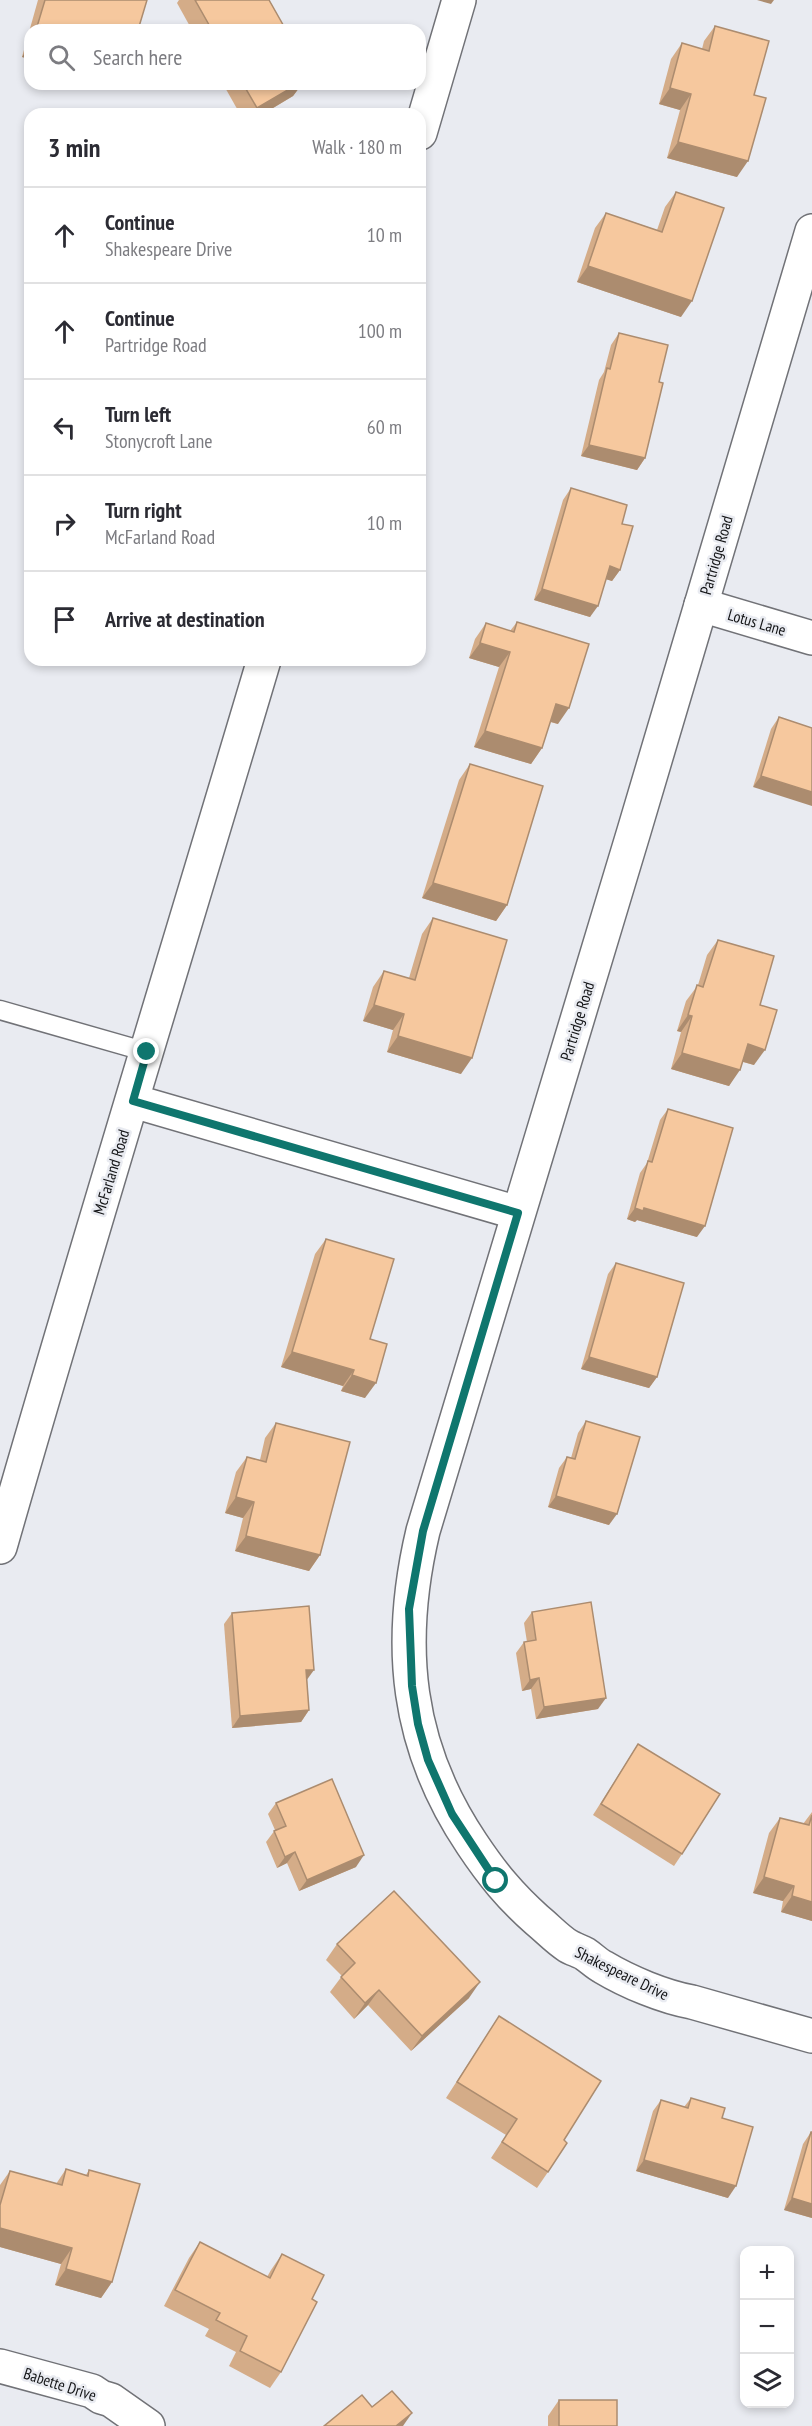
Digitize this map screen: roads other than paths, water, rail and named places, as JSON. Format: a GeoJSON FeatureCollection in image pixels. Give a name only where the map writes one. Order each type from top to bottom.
{"type":"FeatureCollection","features":[{"type":"Feature","properties":{"kind":"street"},"geometry":{"type":"LineString","coordinates":[[426,113],[459,0]]}},
{"type":"Feature","properties":{"kind":"street","name":"Partridge Road"},"geometry":{"type":"LineString","coordinates":[[452,1814],[435,1779],[418,1724],[409,1665],[410,1599],[423,1531],[812,231]]}},
{"type":"Feature","properties":{"kind":"street","name":"Lotus Lane"},"geometry":{"type":"LineString","coordinates":[[701,605],[812,638]]}},
{"type":"Feature","properties":{"kind":"street","name":"McFarland Road"},"geometry":{"type":"LineString","coordinates":[[0,1547],[74,1290],[133,1101],[262,666]]}},
{"type":"Feature","properties":{"kind":"street"},"geometry":{"type":"LineString","coordinates":[[133,1101],[518,1213]]}},
{"type":"Feature","properties":{"kind":"street","name":"Shakespeare Drive"},"geometry":{"type":"LineString","coordinates":[[452,1814],[496,1881],[523,1908],[568,1946],[585,1954],[602,1967],[672,1999],[692,2002],[812,2036]]}},
{"type":"Feature","properties":{"kind":"street","name":"Babette Drive"},"geometry":{"type":"LineString","coordinates":[[0,2366],[92,2391],[111,2400],[148,2426]]}},
{"type":"Feature","properties":{"kind":"lane"},"geometry":{"type":"LineString","coordinates":[[0,1010],[147,1052]]}}]}
